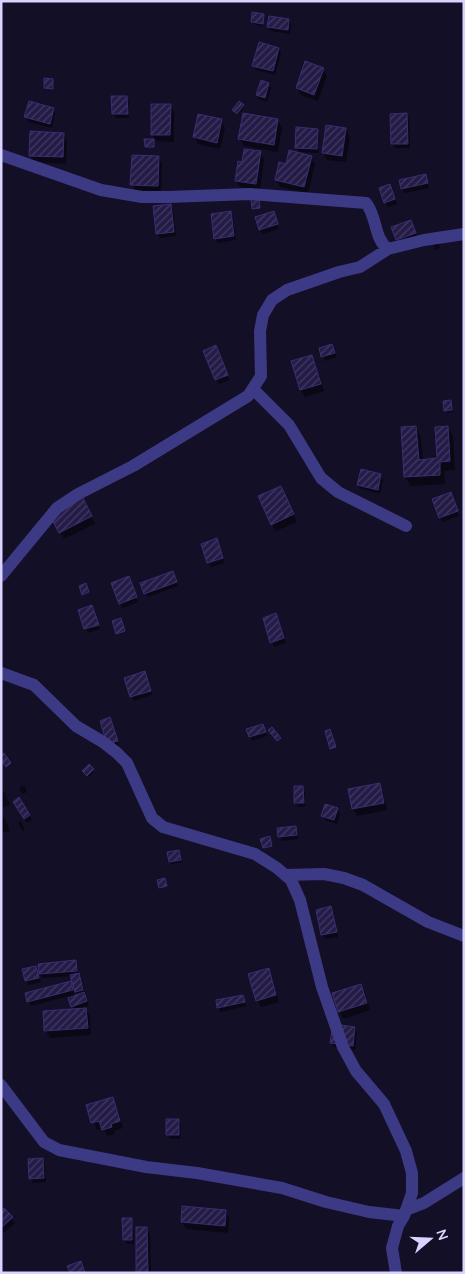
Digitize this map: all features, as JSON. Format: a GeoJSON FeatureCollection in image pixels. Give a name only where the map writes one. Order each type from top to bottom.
{"type":"FeatureCollection","features":[{"type":"Feature","properties":{"kind":"street"},"geometry":{"type":"LineString","coordinates":[[1,154],[101,190],[142,197],[250,194],[366,203],[371,209],[380,239],[388,249]]}},
{"type":"Feature","properties":{"kind":"street"},"geometry":{"type":"LineString","coordinates":[[1,576],[57,508],[78,494],[133,466],[248,396],[261,376],[260,331],[263,315],[272,300],[287,290],[339,272],[360,267],[388,249],[424,240],[464,234]]}},
{"type":"Feature","properties":{"kind":"street"},"geometry":{"type":"LineString","coordinates":[[253,389],[289,425],[321,478],[338,492],[406,526]]}},
{"type":"Feature","properties":{"kind":"street"},"geometry":{"type":"LineString","coordinates":[[1,673],[34,685],[76,726],[117,753],[127,764],[152,818],[163,827],[223,843],[255,854],[278,868],[291,880],[300,900],[322,987],[344,1047],[356,1071],[384,1104],[406,1152],[412,1173],[412,1193],[398,1226],[392,1248],[396,1273]]}},
{"type":"Feature","properties":{"kind":"street"},"geometry":{"type":"LineString","coordinates":[[285,875],[324,874],[344,878],[363,885],[428,922],[464,936]]}},
{"type":"Feature","properties":{"kind":"street"},"geometry":{"type":"LineString","coordinates":[[1,1085],[44,1142],[59,1150],[146,1167],[197,1173],[282,1188],[326,1202],[369,1212],[405,1213],[464,1178]]}},
{"type":"Feature","properties":{"kind":"building"},"geometry":{"type":"Polygon","coordinates":[[[252,12],[264,14],[263,24],[251,22],[252,12]]]}},
{"type":"Feature","properties":{"kind":"building"},"geometry":{"type":"Polygon","coordinates":[[[269,16],[289,19],[288,30],[267,27],[269,16]]]}},
{"type":"Feature","properties":{"kind":"building"},"geometry":{"type":"Polygon","coordinates":[[[259,42],[279,48],[273,71],[252,66],[259,42]]]}},
{"type":"Feature","properties":{"kind":"building"},"geometry":{"type":"Polygon","coordinates":[[[305,61],[324,68],[314,95],[296,88],[305,61]]]}},
{"type":"Feature","properties":{"kind":"building"},"geometry":{"type":"Polygon","coordinates":[[[44,78],[53,79],[53,89],[44,88],[44,78]]]}},
{"type":"Feature","properties":{"kind":"building"},"geometry":{"type":"Polygon","coordinates":[[[261,80],[269,83],[265,98],[256,95],[261,80]]]}},
{"type":"Feature","properties":{"kind":"building"},"geometry":{"type":"Polygon","coordinates":[[[111,96],[127,96],[128,114],[112,114],[111,96]]]}},
{"type":"Feature","properties":{"kind":"building"},"geometry":{"type":"Polygon","coordinates":[[[29,101],[54,108],[50,124],[24,117],[29,101]]]}},
{"type":"Feature","properties":{"kind":"building"},"geometry":{"type":"Polygon","coordinates":[[[239,101],[244,105],[237,114],[232,110],[239,101]]]}},
{"type":"Feature","properties":{"kind":"building"},"geometry":{"type":"Polygon","coordinates":[[[151,104],[171,104],[170,135],[151,135],[151,104]]]}},
{"type":"Feature","properties":{"kind":"building"},"geometry":{"type":"Polygon","coordinates":[[[243,113],[278,119],[274,145],[238,139],[243,113]]]}},
{"type":"Feature","properties":{"kind":"building"},"geometry":{"type":"Polygon","coordinates":[[[407,113],[408,144],[391,144],[390,114],[407,113]]]}},
{"type":"Feature","properties":{"kind":"building"},"geometry":{"type":"Polygon","coordinates":[[[198,114],[222,119],[217,143],[193,137],[198,114]]]}},
{"type":"Feature","properties":{"kind":"building"},"geometry":{"type":"Polygon","coordinates":[[[326,125],[346,128],[342,156],[322,153],[326,125]]]}},
{"type":"Feature","properties":{"kind":"building"},"geometry":{"type":"Polygon","coordinates":[[[296,127],[318,129],[317,149],[295,148],[296,127]]]}},
{"type":"Feature","properties":{"kind":"building"},"geometry":{"type":"Polygon","coordinates":[[[30,131],[64,133],[63,157],[29,156],[30,131]]]}},
{"type":"Feature","properties":{"kind":"building"},"geometry":{"type":"Polygon","coordinates":[[[144,139],[154,139],[154,147],[145,147],[144,139]]]}},
{"type":"Feature","properties":{"kind":"building"},"geometry":{"type":"Polygon","coordinates":[[[244,149],[261,151],[256,184],[235,181],[238,161],[242,162],[244,149]]]}},
{"type":"Feature","properties":{"kind":"building"},"geometry":{"type":"Polygon","coordinates":[[[289,150],[312,156],[304,187],[275,180],[279,162],[286,164],[289,150]]]}},
{"type":"Feature","properties":{"kind":"building"},"geometry":{"type":"Polygon","coordinates":[[[132,155],[159,156],[158,186],[130,185],[132,155]]]}},
{"type":"Feature","properties":{"kind":"building"},"geometry":{"type":"Polygon","coordinates":[[[426,174],[428,183],[401,189],[399,180],[426,174]]]}},
{"type":"Feature","properties":{"kind":"building"},"geometry":{"type":"Polygon","coordinates":[[[390,184],[395,199],[384,203],[379,188],[390,184]]]}},
{"type":"Feature","properties":{"kind":"building"},"geometry":{"type":"Polygon","coordinates":[[[259,198],[260,208],[252,209],[251,199],[259,198]]]}},
{"type":"Feature","properties":{"kind":"building"},"geometry":{"type":"Polygon","coordinates":[[[171,204],[174,232],[156,234],[153,206],[171,204]]]}},
{"type":"Feature","properties":{"kind":"building"},"geometry":{"type":"Polygon","coordinates":[[[231,211],[234,236],[214,239],[211,214],[231,211]]]}},
{"type":"Feature","properties":{"kind":"building"},"geometry":{"type":"Polygon","coordinates":[[[274,211],[278,224],[259,230],[255,217],[274,211]]]}},
{"type":"Feature","properties":{"kind":"building"},"geometry":{"type":"Polygon","coordinates":[[[411,220],[416,233],[396,240],[391,227],[411,220]]]}},
{"type":"Feature","properties":{"kind":"building"},"geometry":{"type":"Polygon","coordinates":[[[332,344],[335,353],[321,357],[319,348],[332,344]]]}},
{"type":"Feature","properties":{"kind":"building"},"geometry":{"type":"Polygon","coordinates":[[[216,345],[228,375],[215,380],[203,351],[216,345]]]}},
{"type":"Feature","properties":{"kind":"building"},"geometry":{"type":"Polygon","coordinates":[[[312,355],[321,384],[300,390],[291,361],[312,355]]]}},
{"type":"Feature","properties":{"kind":"building"},"geometry":{"type":"Polygon","coordinates":[[[451,400],[452,410],[444,411],[443,401],[451,400]]]}},
{"type":"Feature","properties":{"kind":"building"},"geometry":{"type":"Polygon","coordinates":[[[416,426],[419,460],[437,458],[435,427],[448,426],[450,461],[440,462],[440,475],[404,477],[401,427],[416,426]]]}},
{"type":"Feature","properties":{"kind":"building"},"geometry":{"type":"Polygon","coordinates":[[[361,469],[381,474],[378,490],[357,485],[361,469]]]}},
{"type":"Feature","properties":{"kind":"building"},"geometry":{"type":"Polygon","coordinates":[[[281,486],[294,514],[271,525],[258,496],[281,486]]]}},
{"type":"Feature","properties":{"kind":"building"},"geometry":{"type":"Polygon","coordinates":[[[451,492],[458,511],[439,518],[432,499],[451,492]]]}},
{"type":"Feature","properties":{"kind":"building"},"geometry":{"type":"Polygon","coordinates":[[[81,494],[92,516],[59,533],[50,516],[81,494]]]}},
{"type":"Feature","properties":{"kind":"building"},"geometry":{"type":"Polygon","coordinates":[[[217,538],[223,558],[207,563],[201,544],[217,538]]]}},
{"type":"Feature","properties":{"kind":"building"},"geometry":{"type":"Polygon","coordinates":[[[173,571],[177,582],[144,594],[140,583],[173,571]]]}},
{"type":"Feature","properties":{"kind":"building"},"geometry":{"type":"Polygon","coordinates":[[[129,576],[137,597],[119,604],[111,583],[129,576]]]}},
{"type":"Feature","properties":{"kind":"building"},"geometry":{"type":"Polygon","coordinates":[[[86,583],[89,592],[82,595],[79,586],[86,583]]]}},
{"type":"Feature","properties":{"kind":"building"},"geometry":{"type":"Polygon","coordinates":[[[92,605],[99,625],[84,629],[78,610],[92,605]]]}},
{"type":"Feature","properties":{"kind":"building"},"geometry":{"type":"Polygon","coordinates":[[[276,613],[284,638],[270,643],[263,618],[276,613]]]}},
{"type":"Feature","properties":{"kind":"building"},"geometry":{"type":"Polygon","coordinates":[[[121,618],[125,631],[116,634],[112,621],[121,618]]]}},
{"type":"Feature","properties":{"kind":"building"},"geometry":{"type":"Polygon","coordinates":[[[145,671],[151,691],[130,697],[124,678],[145,671]]]}},
{"type":"Feature","properties":{"kind":"building"},"geometry":{"type":"Polygon","coordinates":[[[110,717],[118,741],[107,744],[100,721],[110,717]]]}},
{"type":"Feature","properties":{"kind":"building"},"geometry":{"type":"Polygon","coordinates":[[[263,724],[266,732],[249,737],[246,729],[263,724]]]}},
{"type":"Feature","properties":{"kind":"building"},"geometry":{"type":"Polygon","coordinates":[[[272,727],[281,738],[277,741],[268,730],[272,727]]]}},
{"type":"Feature","properties":{"kind":"building"},"geometry":{"type":"Polygon","coordinates":[[[330,729],[336,747],[330,749],[325,731],[330,729]]]}},
{"type":"Feature","properties":{"kind":"building"},"geometry":{"type":"Polygon","coordinates":[[[4,753],[11,763],[6,767],[1,760],[1,755],[4,753]]]}},
{"type":"Feature","properties":{"kind":"building"},"geometry":{"type":"Polygon","coordinates":[[[89,764],[94,769],[87,776],[82,771],[89,764]]]}},
{"type":"Feature","properties":{"kind":"building"},"geometry":{"type":"Polygon","coordinates":[[[380,783],[384,803],[352,809],[348,789],[380,783]]]}},
{"type":"Feature","properties":{"kind":"building"},"geometry":{"type":"Polygon","coordinates":[[[294,786],[303,786],[304,803],[294,803],[294,786]]]}},
{"type":"Feature","properties":{"kind":"building"},"geometry":{"type":"Polygon","coordinates":[[[19,797],[30,815],[24,819],[13,802],[19,797]]]}},
{"type":"Feature","properties":{"kind":"building"},"geometry":{"type":"Polygon","coordinates":[[[325,804],[338,808],[334,820],[321,816],[325,804]]]}},
{"type":"Feature","properties":{"kind":"building"},"geometry":{"type":"Polygon","coordinates":[[[296,826],[297,835],[278,837],[277,828],[296,826]]]}},
{"type":"Feature","properties":{"kind":"building"},"geometry":{"type":"Polygon","coordinates":[[[270,836],[272,846],[263,848],[260,839],[270,836]]]}},
{"type":"Feature","properties":{"kind":"building"},"geometry":{"type":"Polygon","coordinates":[[[179,850],[181,860],[169,862],[167,852],[179,850]]]}},
{"type":"Feature","properties":{"kind":"building"},"geometry":{"type":"Polygon","coordinates":[[[165,878],[167,886],[159,888],[157,880],[165,878]]]}},
{"type":"Feature","properties":{"kind":"building"},"geometry":{"type":"Polygon","coordinates":[[[331,906],[337,932],[321,935],[316,910],[331,906]]]}},
{"type":"Feature","properties":{"kind":"building"},"geometry":{"type":"Polygon","coordinates":[[[76,960],[77,971],[39,974],[38,964],[76,960]]]}},
{"type":"Feature","properties":{"kind":"building"},"geometry":{"type":"Polygon","coordinates":[[[36,966],[39,978],[25,981],[22,969],[36,966]]]}},
{"type":"Feature","properties":{"kind":"building"},"geometry":{"type":"Polygon","coordinates":[[[269,968],[276,995],[256,1001],[248,974],[269,968]]]}},
{"type":"Feature","properties":{"kind":"building"},"geometry":{"type":"Polygon","coordinates":[[[79,973],[83,990],[75,992],[70,975],[79,973]]]}},
{"type":"Feature","properties":{"kind":"building"},"geometry":{"type":"Polygon","coordinates":[[[71,981],[73,990],[27,1002],[25,993],[71,981]]]}},
{"type":"Feature","properties":{"kind":"building"},"geometry":{"type":"Polygon","coordinates":[[[361,984],[367,1003],[338,1012],[332,993],[361,984]]]}},
{"type":"Feature","properties":{"kind":"building"},"geometry":{"type":"Polygon","coordinates":[[[84,992],[87,1001],[71,1007],[68,998],[84,992]]]}},
{"type":"Feature","properties":{"kind":"building"},"geometry":{"type":"Polygon","coordinates":[[[243,995],[245,1002],[217,1008],[216,1000],[243,995]]]}},
{"type":"Feature","properties":{"kind":"building"},"geometry":{"type":"Polygon","coordinates":[[[86,1008],[88,1028],[44,1031],[43,1011],[86,1008]]]}},
{"type":"Feature","properties":{"kind":"building"},"geometry":{"type":"Polygon","coordinates":[[[333,1024],[355,1027],[353,1046],[330,1043],[333,1024]]]}},
{"type":"Feature","properties":{"kind":"building"},"geometry":{"type":"Polygon","coordinates":[[[113,1097],[120,1121],[111,1124],[112,1127],[102,1130],[99,1121],[91,1123],[86,1105],[113,1097]]]}},
{"type":"Feature","properties":{"kind":"building"},"geometry":{"type":"Polygon","coordinates":[[[166,1119],[179,1119],[179,1135],[166,1135],[166,1119]]]}},
{"type":"Feature","properties":{"kind":"building"},"geometry":{"type":"Polygon","coordinates":[[[43,1158],[44,1178],[29,1179],[28,1159],[43,1158]]]}},
{"type":"Feature","properties":{"kind":"building"},"geometry":{"type":"Polygon","coordinates":[[[182,1206],[226,1210],[225,1226],[181,1222],[182,1206]]]}},
{"type":"Feature","properties":{"kind":"building"},"geometry":{"type":"Polygon","coordinates":[[[4,1208],[13,1217],[1,1228],[1,1211],[4,1208]]]}},
{"type":"Feature","properties":{"kind":"building"},"geometry":{"type":"Polygon","coordinates":[[[122,1218],[132,1218],[132,1240],[123,1240],[122,1218]]]}},
{"type":"Feature","properties":{"kind":"building"},"geometry":{"type":"Polygon","coordinates":[[[136,1227],[147,1227],[148,1273],[136,1273],[136,1227]]]}},
{"type":"Feature","properties":{"kind":"building"},"geometry":{"type":"Polygon","coordinates":[[[81,1261],[85,1273],[70,1273],[67,1266],[81,1261]]]}}]}
